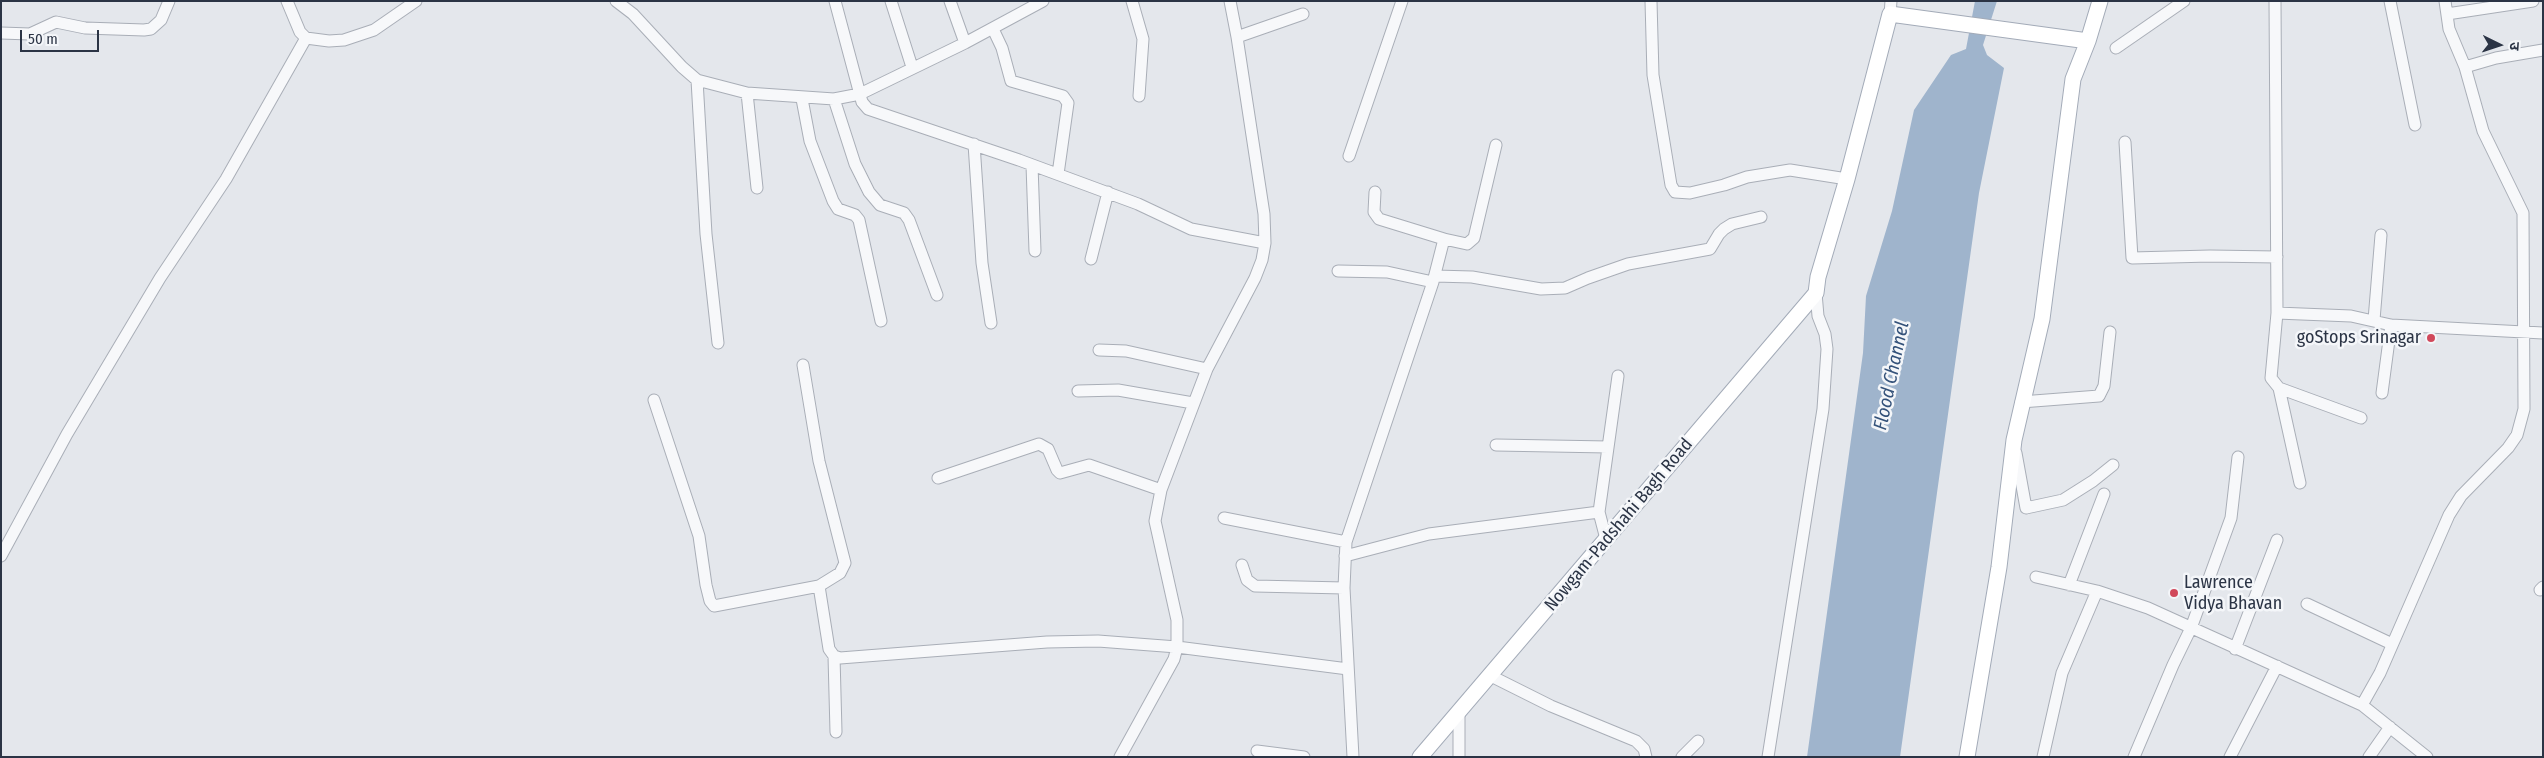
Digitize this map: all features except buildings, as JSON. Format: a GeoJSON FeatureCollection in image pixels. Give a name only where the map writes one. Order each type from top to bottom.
{"type":"FeatureCollection","features":[{"type":"Feature","properties":{"kind":"main road"},"geometry":{"type":"LineString","coordinates":[[1967,757],[1999,567],[2014,439],[2021,402],[2042,319],[2073,80],[2088,41],[2100,1]]}},
{"type":"Feature","properties":{"kind":"main road"},"geometry":{"type":"LineString","coordinates":[[1816,293],[1818,277],[1895,10],[2088,41]]}},
{"type":"Feature","properties":{"kind":"main road","name":"Nowgam-Padshahi Bagh Road"},"geometry":{"type":"LineString","coordinates":[[1420,757],[1816,293]]}},
{"type":"Feature","properties":{"kind":"street"},"geometry":{"type":"LineString","coordinates":[[1,33],[30,34],[52,23],[61,22],[85,28],[151,29],[161,20],[169,1]]}},
{"type":"Feature","properties":{"kind":"street"},"geometry":{"type":"LineString","coordinates":[[287,1],[295,26],[306,38],[329,41],[359,36],[386,23],[416,1]]}},
{"type":"Feature","properties":{"kind":"street"},"geometry":{"type":"LineString","coordinates":[[616,1],[633,14],[682,67],[697,80],[747,93],[834,99],[860,94],[993,29],[1037,2]]}},
{"type":"Feature","properties":{"kind":"street"},"geometry":{"type":"LineString","coordinates":[[835,1],[860,94],[868,109],[974,144],[1108,192],[1190,229],[1265,243]]}},
{"type":"Feature","properties":{"kind":"street"},"geometry":{"type":"LineString","coordinates":[[891,1],[912,67]]}},
{"type":"Feature","properties":{"kind":"street"},"geometry":{"type":"LineString","coordinates":[[950,1],[965,43]]}},
{"type":"Feature","properties":{"kind":"street"},"geometry":{"type":"LineString","coordinates":[[1132,1],[1143,39],[1139,96]]}},
{"type":"Feature","properties":{"kind":"street"},"geometry":{"type":"LineString","coordinates":[[1120,757],[1174,659],[1177,647],[1174,605],[1155,521],[1161,490],[1207,369],[1254,278],[1262,260],[1265,243],[1264,214],[1230,1]]}},
{"type":"Feature","properties":{"kind":"street"},"geometry":{"type":"LineString","coordinates":[[1348,156],[1402,1]]}},
{"type":"Feature","properties":{"kind":"street"},"geometry":{"type":"LineString","coordinates":[[1650,1],[1653,75],[1671,185],[1675,192],[1690,193],[1724,185],[1746,177],[1790,170],[1847,179]]}},
{"type":"Feature","properties":{"kind":"street"},"geometry":{"type":"LineString","coordinates":[[2116,48],[2184,1]]}},
{"type":"Feature","properties":{"kind":"street"},"geometry":{"type":"LineString","coordinates":[[2275,1],[2277,313],[2270,378],[2279,388],[2360,418]]}},
{"type":"Feature","properties":{"kind":"street"},"geometry":{"type":"LineString","coordinates":[[2390,1],[2415,124]]}},
{"type":"Feature","properties":{"kind":"street"},"geometry":{"type":"LineString","coordinates":[[2362,705],[2392,644],[2449,515],[2461,496],[2496,462],[2517,435],[2524,409],[2523,213],[2484,131],[2465,67],[2452,39],[2445,1]]}},
{"type":"Feature","properties":{"kind":"street"},"geometry":{"type":"LineString","coordinates":[[2447,14],[2533,1]]}},
{"type":"Feature","properties":{"kind":"street"},"geometry":{"type":"LineString","coordinates":[[1237,37],[1303,14]]}},
{"type":"Feature","properties":{"kind":"street"},"geometry":{"type":"LineString","coordinates":[[993,29],[1002,48],[1011,81],[1063,96],[1068,103],[1058,174]]}},
{"type":"Feature","properties":{"kind":"street"},"geometry":{"type":"LineString","coordinates":[[1,556],[67,434],[160,278],[226,179],[306,38]]}},
{"type":"Feature","properties":{"kind":"street"},"geometry":{"type":"LineString","coordinates":[[2465,67],[2496,58],[2543,50]]}},
{"type":"Feature","properties":{"kind":"street"},"geometry":{"type":"LineString","coordinates":[[697,80],[706,234],[718,342]]}},
{"type":"Feature","properties":{"kind":"street"},"geometry":{"type":"LineString","coordinates":[[747,93],[757,188]]}},
{"type":"Feature","properties":{"kind":"street"},"geometry":{"type":"LineString","coordinates":[[802,98],[810,141],[836,206],[838,209],[857,216],[859,220],[881,321]]}},
{"type":"Feature","properties":{"kind":"street"},"geometry":{"type":"LineString","coordinates":[[834,99],[856,164],[869,192],[880,205],[904,213],[910,220],[937,295]]}},
{"type":"Feature","properties":{"kind":"street"},"geometry":{"type":"LineString","coordinates":[[2125,142],[2130,251],[2132,258],[2277,257]]}},
{"type":"Feature","properties":{"kind":"street"},"geometry":{"type":"LineString","coordinates":[[974,144],[982,263],[991,323]]}},
{"type":"Feature","properties":{"kind":"street"},"geometry":{"type":"LineString","coordinates":[[1375,192],[1374,212],[1380,219],[1444,239],[1467,244],[1474,238],[1496,145]]}},
{"type":"Feature","properties":{"kind":"street"},"geometry":{"type":"LineString","coordinates":[[1032,165],[1035,251]]}},
{"type":"Feature","properties":{"kind":"street"},"geometry":{"type":"LineString","coordinates":[[1090,259],[1108,192]]}},
{"type":"Feature","properties":{"kind":"street"},"geometry":{"type":"LineString","coordinates":[[1338,271],[1386,272],[1434,279],[1472,277],[1541,288],[1565,288],[1628,264],[1707,250],[1714,244],[1719,234],[1732,224],[1761,217]]}},
{"type":"Feature","properties":{"kind":"street"},"geometry":{"type":"LineString","coordinates":[[2374,320],[2382,235]]}},
{"type":"Feature","properties":{"kind":"street"},"geometry":{"type":"LineString","coordinates":[[1352,757],[1344,588],[1346,542],[1434,279],[1444,239]]}},
{"type":"Feature","properties":{"kind":"street"},"geometry":{"type":"LineString","coordinates":[[1768,757],[1823,409],[1827,349],[1825,334],[1818,316],[1816,293]]}},
{"type":"Feature","properties":{"kind":"street"},"geometry":{"type":"LineString","coordinates":[[2277,313],[2351,316],[2391,325],[2543,333]]}},
{"type":"Feature","properties":{"kind":"street"},"geometry":{"type":"LineString","coordinates":[[2382,393],[2391,325]]}},
{"type":"Feature","properties":{"kind":"street"},"geometry":{"type":"LineString","coordinates":[[2021,402],[2098,396],[2104,386],[2110,332]]}},
{"type":"Feature","properties":{"kind":"street"},"geometry":{"type":"LineString","coordinates":[[1100,350],[1126,351],[1207,369]]}},
{"type":"Feature","properties":{"kind":"street"},"geometry":{"type":"LineString","coordinates":[[654,400],[699,536],[706,585],[710,601],[714,606],[819,586],[840,573],[845,563],[819,462],[803,366]]}},
{"type":"Feature","properties":{"kind":"street"},"geometry":{"type":"LineString","coordinates":[[1606,540],[1598,512],[1618,376]]}},
{"type":"Feature","properties":{"kind":"street"},"geometry":{"type":"LineString","coordinates":[[2279,388],[2300,483]]}},
{"type":"Feature","properties":{"kind":"street"},"geometry":{"type":"LineString","coordinates":[[1078,391],[1118,390],[1193,403]]}},
{"type":"Feature","properties":{"kind":"street"},"geometry":{"type":"LineString","coordinates":[[2014,439],[2026,508],[2063,500],[2094,481],[2113,465]]}},
{"type":"Feature","properties":{"kind":"street"},"geometry":{"type":"LineString","coordinates":[[938,478],[1039,444],[1048,449],[1056,470],[1060,473],[1090,465],[1161,490]]}},
{"type":"Feature","properties":{"kind":"street"},"geometry":{"type":"LineString","coordinates":[[1496,445],[1608,447]]}},
{"type":"Feature","properties":{"kind":"street"},"geometry":{"type":"LineString","coordinates":[[2134,757],[2173,664],[2191,628],[2231,518],[2238,458]]}},
{"type":"Feature","properties":{"kind":"street"},"geometry":{"type":"LineString","coordinates":[[2069,585],[2104,494]]}},
{"type":"Feature","properties":{"kind":"street"},"geometry":{"type":"LineString","coordinates":[[1345,556],[1428,534],[1598,512]]}},
{"type":"Feature","properties":{"kind":"street"},"geometry":{"type":"LineString","coordinates":[[1224,518],[1346,542]]}},
{"type":"Feature","properties":{"kind":"street"},"geometry":{"type":"LineString","coordinates":[[2234,649],[2277,540]]}},
{"type":"Feature","properties":{"kind":"street"},"geometry":{"type":"LineString","coordinates":[[1242,565],[1247,580],[1255,586],[1344,588]]}},
{"type":"Feature","properties":{"kind":"street"},"geometry":{"type":"LineString","coordinates":[[2036,577],[2097,591],[2148,608],[2234,649],[2277,666],[2362,705],[2427,757]]}},
{"type":"Feature","properties":{"kind":"street"},"geometry":{"type":"LineString","coordinates":[[819,586],[829,648],[834,656],[836,732]]}},
{"type":"Feature","properties":{"kind":"street"},"geometry":{"type":"LineString","coordinates":[[2043,757],[2062,673],[2097,591]]}},
{"type":"Feature","properties":{"kind":"street"},"geometry":{"type":"LineString","coordinates":[[2307,604],[2392,644]]}},
{"type":"Feature","properties":{"kind":"street"},"geometry":{"type":"LineString","coordinates":[[834,656],[863,656],[1074,641],[1177,647],[1348,669]]}},
{"type":"Feature","properties":{"kind":"street"},"geometry":{"type":"LineString","coordinates":[[2230,757],[2277,666]]}},
{"type":"Feature","properties":{"kind":"street"},"geometry":{"type":"LineString","coordinates":[[1491,676],[1551,706],[1636,740],[1644,749],[1646,757]]}},
{"type":"Feature","properties":{"kind":"street"},"geometry":{"type":"LineString","coordinates":[[1459,757],[1460,712]]}},
{"type":"Feature","properties":{"kind":"street"},"geometry":{"type":"LineString","coordinates":[[2368,757],[2390,727]]}},
{"type":"Feature","properties":{"kind":"street"},"geometry":{"type":"LineString","coordinates":[[1682,757],[1698,741]]}},
{"type":"Feature","properties":{"kind":"street"},"geometry":{"type":"LineString","coordinates":[[1257,751],[1304,757]]}},
{"type":"Feature","properties":{"kind":"water","name":"Flood Channel"},"geometry":{"type":"Polygon","coordinates":[[[1975,1],[1997,1],[1983,45],[1987,55],[2004,68],[1979,193],[1900,757],[1807,757],[1863,353],[1866,296],[1892,211],[1914,110],[1951,55],[1966,49],[1975,1]]]}},
{"type":"Feature","properties":{"kind":"place","name":"goStops Srinagar"},"geometry":{"type":"Point","coordinates":[2431,338]}},
{"type":"Feature","properties":{"kind":"place","name":"Lawrence Vidya Bhavan"},"geometry":{"type":"Point","coordinates":[2174,593]}}]}
